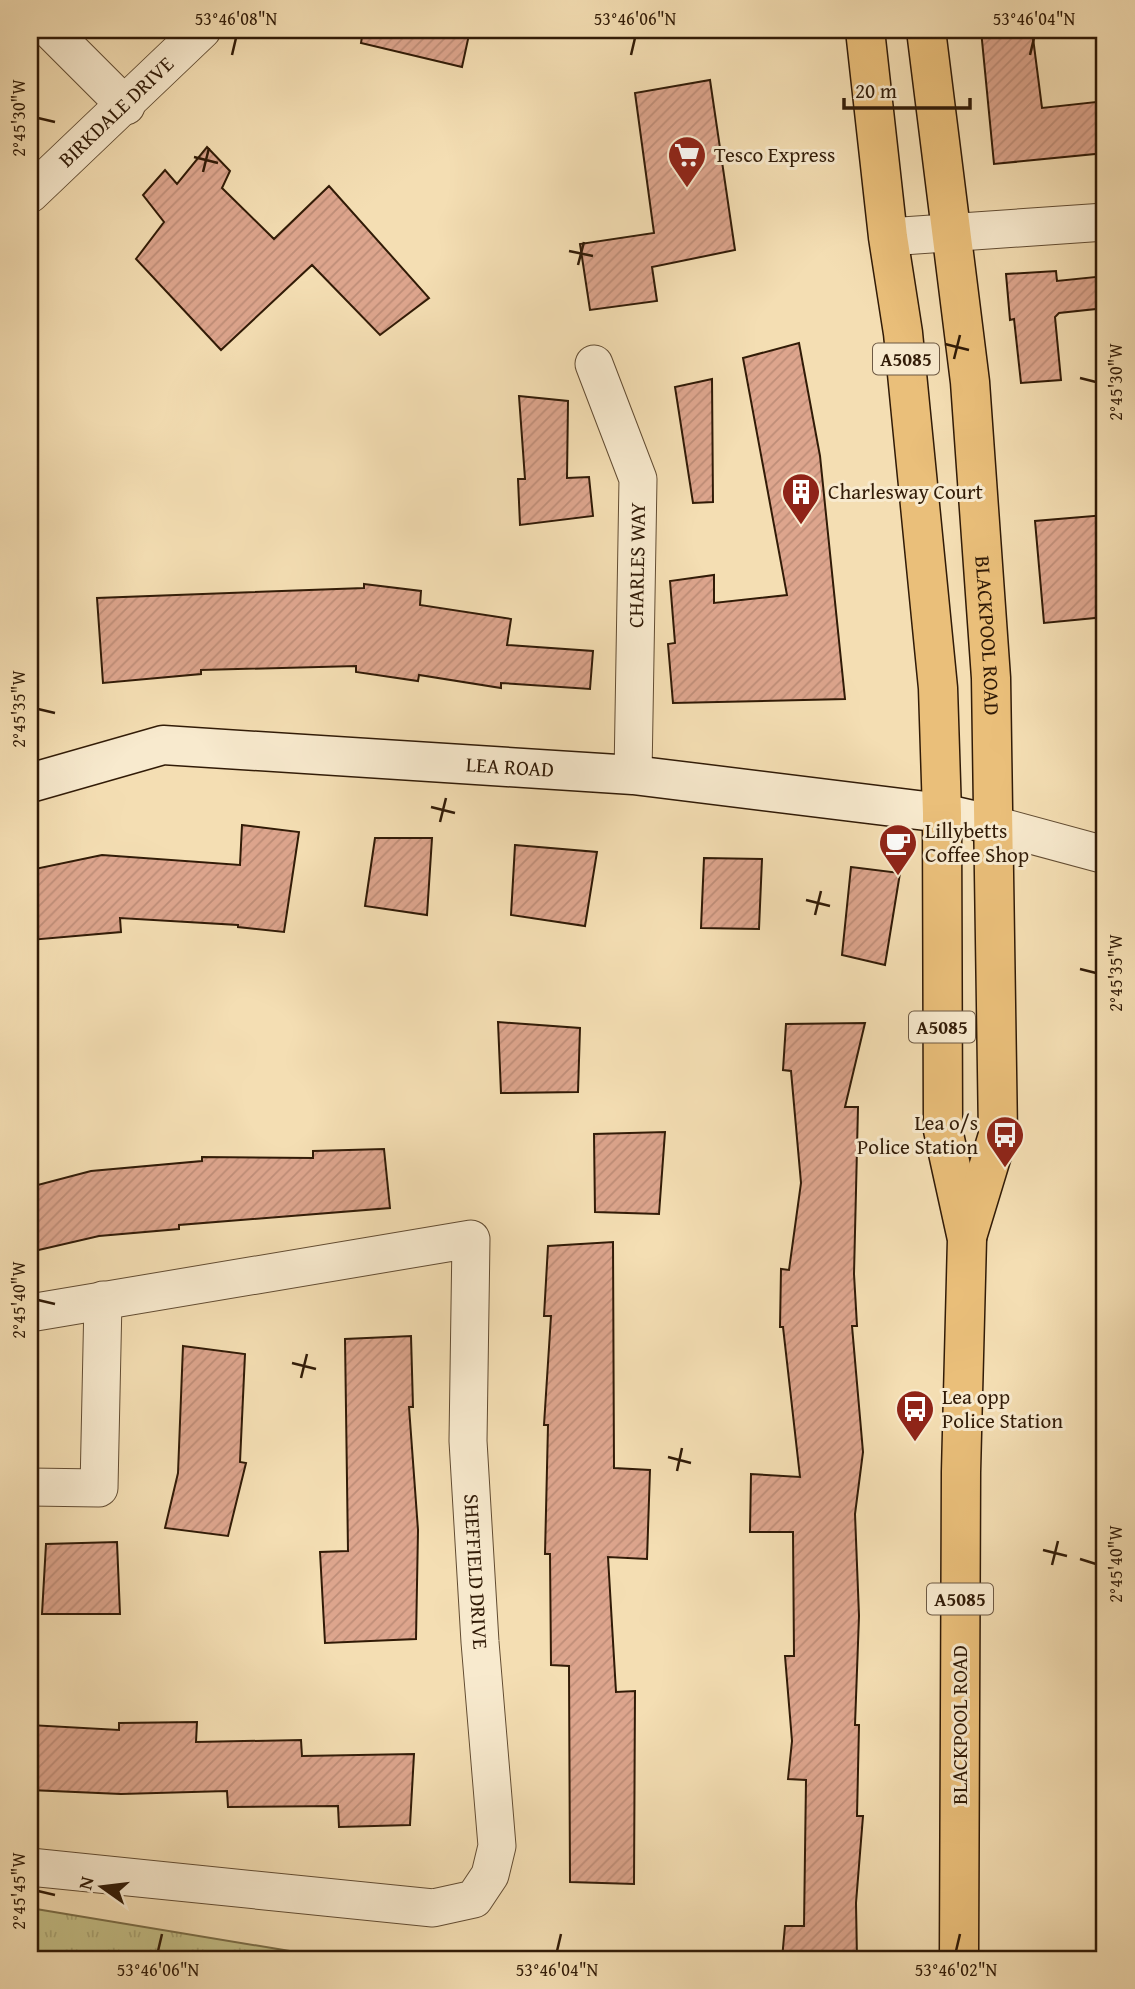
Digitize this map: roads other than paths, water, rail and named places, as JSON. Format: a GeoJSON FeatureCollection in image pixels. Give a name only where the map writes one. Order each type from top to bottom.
{"type":"FeatureCollection","features":[{"type":"Feature","properties":{"kind":"highway","name":"BLACKPOOL ROAD"},"geometry":{"type":"LineString","coordinates":[[865,30],[919,476],[938,688],[942,813],[943,1129],[967,1239],[961,1472],[959,1959]]}},
{"type":"Feature","properties":{"kind":"highway","name":"BLACKPOOL ROAD"},"geometry":{"type":"LineString","coordinates":[[926,30],[970,382],[991,678],[998,1135],[967,1239]]}},
{"type":"Feature","properties":{"kind":"street"},"geometry":{"type":"LineString","coordinates":[[50,30],[126,106]]}},
{"type":"Feature","properties":{"kind":"street","name":"BIRKDALE DRIVE"},"geometry":{"type":"LineString","coordinates":[[30,194],[126,106],[202,30]]}},
{"type":"Feature","properties":{"kind":"street"},"geometry":{"type":"LineString","coordinates":[[888,237],[1105,222]]}},
{"type":"Feature","properties":{"kind":"street","name":"CHARLES WAY"},"geometry":{"type":"LineString","coordinates":[[594,364],[638,479],[632,775]]}},
{"type":"Feature","properties":{"kind":"street","name":"LEA ROAD"},"geometry":{"type":"LineString","coordinates":[[30,783],[163,745],[632,775],[942,813],[994,825]]}},
{"type":"Feature","properties":{"kind":"street"},"geometry":{"type":"LineString","coordinates":[[994,825],[1105,855]]}},
{"type":"Feature","properties":{"kind":"street","name":"SHEFFIELD DRIVE"},"geometry":{"type":"LineString","coordinates":[[30,1313],[471,1239],[468,1441],[480,1642],[497,1846],[490,1875],[474,1899],[433,1908],[30,1867]]}},
{"type":"Feature","properties":{"kind":"street"},"geometry":{"type":"LineString","coordinates":[[30,1488],[99,1488],[103,1300]]}},
{"type":"Feature","properties":{"kind":"place","name":"Tesco Express"},"geometry":{"type":"Point","coordinates":[687,189]}},
{"type":"Feature","properties":{"kind":"place","name":"Charlesway Court"},"geometry":{"type":"Point","coordinates":[801,526]}},
{"type":"Feature","properties":{"kind":"place","name":"Lillybetts Coffee Shop"},"geometry":{"type":"Point","coordinates":[898,877]}},
{"type":"Feature","properties":{"kind":"place","name":"Lea o/s Police Station"},"geometry":{"type":"Point","coordinates":[1005,1169]}},
{"type":"Feature","properties":{"kind":"place","name":"Lea opp Police Station"},"geometry":{"type":"Point","coordinates":[915,1443]}}]}
